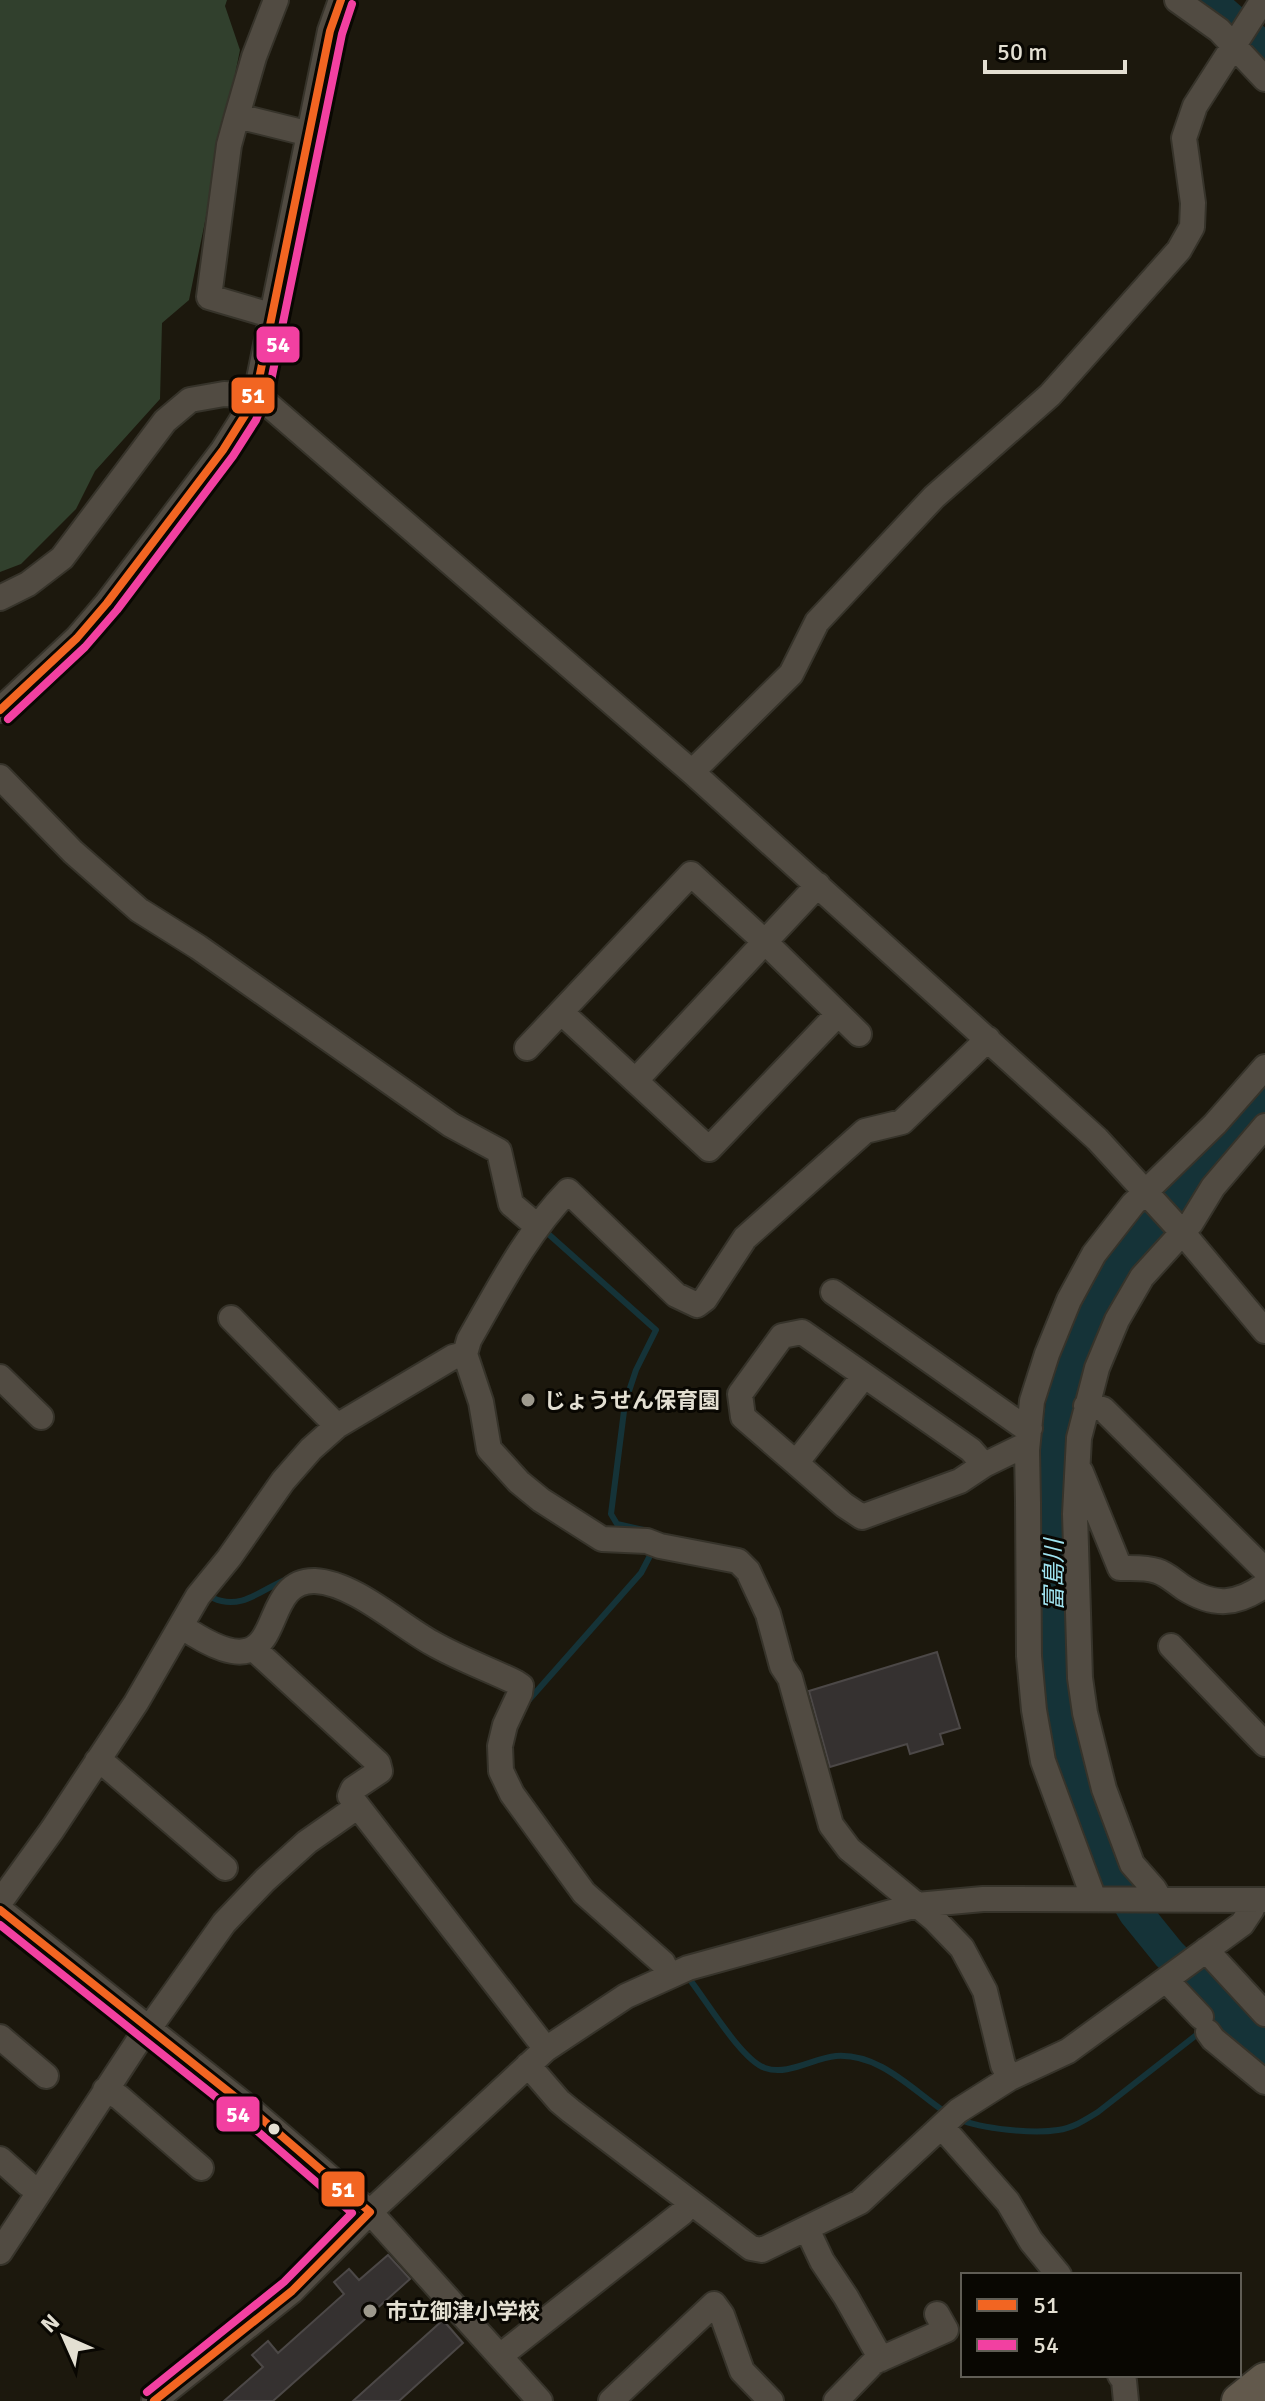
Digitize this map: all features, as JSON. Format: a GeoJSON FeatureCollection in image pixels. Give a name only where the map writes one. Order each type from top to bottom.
{"type":"FeatureCollection","features":[{"type":"Feature","properties":{"kind":"highway"},"geometry":{"type":"LineString","coordinates":[[1239,2401],[1265,2380]]}},
{"type":"Feature","properties":{"kind":"street"},"geometry":{"type":"LineString","coordinates":[[273,313],[209,297],[229,145],[254,57],[276,0]]}},
{"type":"Feature","properties":{"kind":"street"},"geometry":{"type":"LineString","coordinates":[[0,710],[77,638],[107,603],[223,450],[245,415],[253,396],[273,313],[330,31],[341,0]]}},
{"type":"Feature","properties":{"kind":"street"},"geometry":{"type":"LineString","coordinates":[[1177,0],[1235,43],[1265,79]]}},
{"type":"Feature","properties":{"kind":"street"},"geometry":{"type":"LineString","coordinates":[[692,772],[791,674],[817,622],[934,497],[1050,395],[1179,250],[1192,227],[1193,203],[1184,138],[1195,106],[1235,43],[1259,13]]}},
{"type":"Feature","properties":{"kind":"street"},"geometry":{"type":"LineString","coordinates":[[237,116],[310,134]]}},
{"type":"Feature","properties":{"kind":"street"},"geometry":{"type":"LineString","coordinates":[[0,598],[28,584],[62,558],[165,421],[190,400],[224,394],[253,396],[263,400],[692,772],[1097,1139],[1179,1229],[1265,1331]]}},
{"type":"Feature","properties":{"kind":"street"},"geometry":{"type":"LineString","coordinates":[[0,777],[73,852],[139,910],[198,947],[451,1125],[499,1151],[511,1204],[537,1226]]}},
{"type":"Feature","properties":{"kind":"street"},"geometry":{"type":"LineString","coordinates":[[527,1048],[691,874],[859,1034]]}},
{"type":"Feature","properties":{"kind":"street"},"geometry":{"type":"LineString","coordinates":[[636,1080],[818,885]]}},
{"type":"Feature","properties":{"kind":"street"},"geometry":{"type":"LineString","coordinates":[[561,1012],[709,1149],[838,1014]]}},
{"type":"Feature","properties":{"kind":"street"},"geometry":{"type":"LineString","coordinates":[[988,1039],[902,1122],[865,1131],[745,1238],[705,1299],[697,1305],[676,1295],[568,1191],[537,1226],[469,1340],[465,1354],[481,1402],[489,1449],[519,1482],[541,1500],[602,1539],[638,1540],[738,1561],[748,1571],[768,1614],[782,1666],[790,1678],[831,1825],[849,1849],[917,1905],[962,1948],[985,1991],[1003,2065],[1010,2078]]}},
{"type":"Feature","properties":{"kind":"street"},"geometry":{"type":"LineString","coordinates":[[1100,1899],[1043,1761],[1034,1710],[1029,1656],[1029,1439],[1036,1389],[1069,1300],[1094,1254],[1265,1067]]}},
{"type":"Feature","properties":{"kind":"street"},"geometry":{"type":"LineString","coordinates":[[1155,1899],[1154,1889],[1132,1864],[1104,1789],[1085,1713],[1080,1678],[1076,1468],[1086,1406],[1097,1368],[1117,1320],[1142,1277],[1265,1126]]}},
{"type":"Feature","properties":{"kind":"street"},"geometry":{"type":"LineString","coordinates":[[833,1292],[1021,1425],[1029,1439]]}},
{"type":"Feature","properties":{"kind":"street"},"geometry":{"type":"LineString","coordinates":[[231,1318],[337,1426]]}},
{"type":"Feature","properties":{"kind":"street"},"geometry":{"type":"LineString","coordinates":[[984,1465],[971,1450],[802,1332],[782,1336],[740,1394],[743,1417],[862,1517],[960,1481],[1021,1447],[1029,1439]]}},
{"type":"Feature","properties":{"kind":"street"},"geometry":{"type":"LineString","coordinates":[[0,1902],[97,1761],[198,1596],[283,1481],[311,1449],[337,1426],[453,1357],[465,1354]]}},
{"type":"Feature","properties":{"kind":"street"},"geometry":{"type":"LineString","coordinates":[[796,1463],[864,1376]]}},
{"type":"Feature","properties":{"kind":"street"},"geometry":{"type":"LineString","coordinates":[[0,1377],[41,1417]]}},
{"type":"Feature","properties":{"kind":"street"},"geometry":{"type":"LineString","coordinates":[[1086,1406],[1103,1409],[1265,1570]]}},
{"type":"Feature","properties":{"kind":"street"},"geometry":{"type":"LineString","coordinates":[[1076,1468],[1081,1472],[1120,1568],[1160,1571],[1187,1590],[1207,1599],[1229,1602],[1249,1596],[1265,1585]]}},
{"type":"Feature","properties":{"kind":"street"},"geometry":{"type":"LineString","coordinates":[[181,1626],[226,1651],[240,1653],[254,1649],[268,1634],[283,1596],[293,1587],[311,1581],[336,1584],[434,1644],[521,1686],[500,1746],[501,1771],[512,1794],[584,1893],[663,1963],[669,1976]]}},
{"type":"Feature","properties":{"kind":"street"},"geometry":{"type":"LineString","coordinates":[[1171,1646],[1265,1744]]}},
{"type":"Feature","properties":{"kind":"street"},"geometry":{"type":"LineString","coordinates":[[254,1649],[378,1763],[380,1771],[353,1789],[350,1796],[546,2049]]}},
{"type":"Feature","properties":{"kind":"street"},"geometry":{"type":"LineString","coordinates":[[97,1761],[108,1767],[225,1868]]}},
{"type":"Feature","properties":{"kind":"street"},"geometry":{"type":"LineString","coordinates":[[0,2252],[105,2090],[224,1923],[307,1842],[357,1807]]}},
{"type":"Feature","properties":{"kind":"street"},"geometry":{"type":"LineString","coordinates":[[154,2401],[292,2291],[370,2212],[546,2049],[626,1996],[669,1976],[917,1905],[983,1899],[1259,1900]]}},
{"type":"Feature","properties":{"kind":"street"},"geometry":{"type":"LineString","coordinates":[[528,2065],[565,2106],[751,2248],[762,2250],[860,2202],[958,2111],[1010,2078],[1068,2051],[1242,1924],[1259,1900]]}},
{"type":"Feature","properties":{"kind":"street"},"geometry":{"type":"LineString","coordinates":[[0,1910],[249,2108],[370,2212],[540,2401]]}},
{"type":"Feature","properties":{"kind":"street"},"geometry":{"type":"LineString","coordinates":[[1203,1953],[1265,2014]]}},
{"type":"Feature","properties":{"kind":"street"},"geometry":{"type":"LineString","coordinates":[[1168,1979],[1213,2039],[1265,2082]]}},
{"type":"Feature","properties":{"kind":"street"},"geometry":{"type":"LineString","coordinates":[[0,2037],[46,2076]]}},
{"type":"Feature","properties":{"kind":"street"},"geometry":{"type":"LineString","coordinates":[[105,2090],[119,2097],[201,2168]]}},
{"type":"Feature","properties":{"kind":"street"},"geometry":{"type":"LineString","coordinates":[[942,2127],[1008,2202],[1031,2241],[1057,2273]]}},
{"type":"Feature","properties":{"kind":"street"},"geometry":{"type":"LineString","coordinates":[[0,2159],[28,2184],[40,2190]]}},
{"type":"Feature","properties":{"kind":"street"},"geometry":{"type":"LineString","coordinates":[[500,2356],[691,2203]]}},
{"type":"Feature","properties":{"kind":"street"},"geometry":{"type":"LineString","coordinates":[[807,2229],[822,2261],[881,2359]]}},
{"type":"Feature","properties":{"kind":"street"},"geometry":{"type":"LineString","coordinates":[[611,2401],[714,2304],[722,2315],[742,2371],[771,2401]]}},
{"type":"Feature","properties":{"kind":"street"},"geometry":{"type":"LineString","coordinates":[[845,2398],[881,2359],[946,2330],[937,2314]]}},
{"type":"Feature","properties":{"kind":"street"},"geometry":{"type":"LineString","coordinates":[[1121,2377],[1126,2401]]}},
{"type":"Feature","properties":{"kind":"green space"},"geometry":{"type":"Polygon","coordinates":[[[0,0],[227,0],[225,6],[240,50],[189,300],[162,323],[160,399],[95,471],[76,509],[21,564],[0,572],[0,0]]]}},
{"type":"Feature","properties":{"kind":"building"},"geometry":{"type":"Polygon","coordinates":[[[937,1652],[960,1728],[940,1734],[943,1744],[910,1754],[907,1744],[830,1767],[809,1691],[937,1652]]]}},
{"type":"Feature","properties":{"kind":"building"},"geometry":{"type":"Polygon","coordinates":[[[388,2255],[410,2279],[273,2401],[224,2401],[263,2367],[252,2355],[268,2341],[278,2353],[344,2294],[334,2282],[349,2269],[359,2280],[388,2255]]]}},
{"type":"Feature","properties":{"kind":"building"},"geometry":{"type":"Polygon","coordinates":[[[443,2320],[463,2343],[399,2401],[353,2401],[443,2320]]]}},
{"type":"Feature","properties":{"kind":"waterway","name":"富島川"},"geometry":{"type":"LineString","coordinates":[[1208,0],[1265,50]]}},
{"type":"Feature","properties":{"kind":"waterway","name":"富島川"},"geometry":{"type":"LineString","coordinates":[[1265,1100],[1144,1234],[1098,1300],[1064,1397],[1054,1465],[1053,1672],[1066,1741],[1102,1855],[1135,1912],[1169,1954],[1265,2050]]}},
{"type":"Feature","properties":{"kind":"waterway"},"geometry":{"type":"LineString","coordinates":[[545,1231],[656,1330],[636,1370],[625,1403],[611,1514],[617,1524],[648,1531]]}},
{"type":"Feature","properties":{"kind":"waterway"},"geometry":{"type":"LineString","coordinates":[[528,1701],[641,1573],[653,1550]]}},
{"type":"Feature","properties":{"kind":"waterway"},"geometry":{"type":"LineString","coordinates":[[213,1598],[234,1602],[244,1600],[292,1577]]}},
{"type":"Feature","properties":{"kind":"waterway"},"geometry":{"type":"LineString","coordinates":[[687,1976],[755,2063],[765,2068],[783,2070],[836,2056],[868,2061],[896,2076],[948,2114]]}},
{"type":"Feature","properties":{"kind":"waterway"},"geometry":{"type":"LineString","coordinates":[[958,2119],[980,2126],[1022,2131],[1048,2131],[1074,2126],[1098,2112],[1227,2011]]}},
{"type":"Feature","properties":{"kind":"transit line","name":"51"},"geometry":{"type":"LineString","coordinates":[[0,710],[77,638],[107,603],[223,450],[245,415],[259,379],[330,31],[341,0]]}},
{"type":"Feature","properties":{"kind":"transit line","name":"54"},"geometry":{"type":"LineString","coordinates":[[8,719],[85,647],[117,610],[233,456],[256,420],[271,381],[342,34],[352,4]]}},
{"type":"Feature","properties":{"kind":"transit line","name":"51"},"geometry":{"type":"LineString","coordinates":[[0,1910],[249,2108],[370,2212],[292,2291],[154,2401]]}},
{"type":"Feature","properties":{"kind":"transit line","name":"54"},"geometry":{"type":"LineString","coordinates":[[0,1925],[241,2117],[352,2213],[284,2282],[147,2392]]}},
{"type":"Feature","properties":{"kind":"place","name":"じょうせん保育園"},"geometry":{"type":"Point","coordinates":[528,1400]}},
{"type":"Feature","properties":{"kind":"place","name":"市立御津小学校"},"geometry":{"type":"Point","coordinates":[370,2311]}}]}
